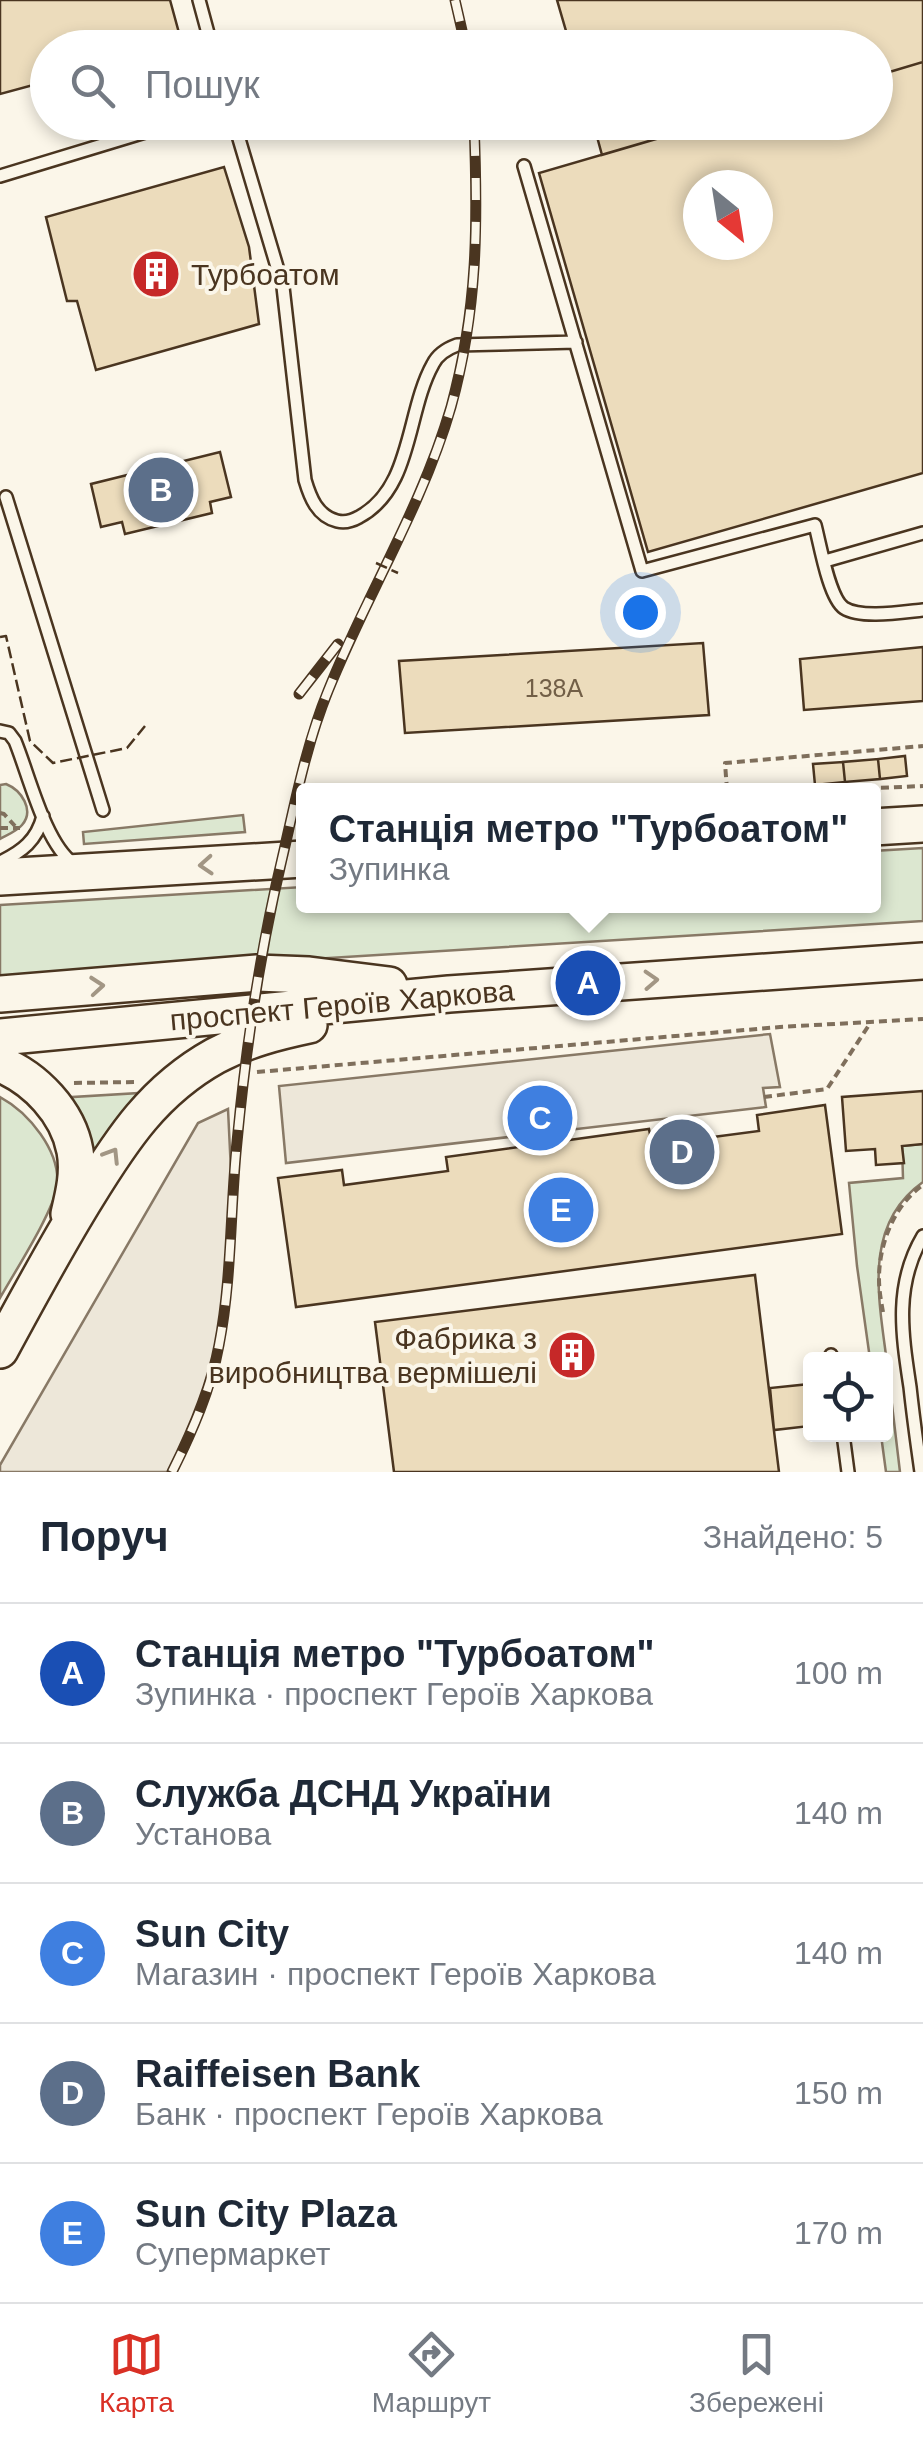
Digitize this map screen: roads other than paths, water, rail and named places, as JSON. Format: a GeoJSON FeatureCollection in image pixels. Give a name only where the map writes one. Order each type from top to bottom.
{"type":"FeatureCollection","features":[{"type":"Feature","properties":{"kind":"main road"},"geometry":{"type":"LineString","coordinates":[[881,827],[923,824]]}},
{"type":"Feature","properties":{"kind":"main road"},"geometry":{"type":"LineString","coordinates":[[0,877],[296,859]]}},
{"type":"Feature","properties":{"kind":"main road","name":"проспект Героїв Харкова"},"geometry":{"type":"LineString","coordinates":[[0,1037],[449,994],[923,961]]}},
{"type":"Feature","properties":{"kind":"main road"},"geometry":{"type":"LineString","coordinates":[[0,994],[274,972],[449,994]]}},
{"type":"Feature","properties":{"kind":"main road"},"geometry":{"type":"LineString","coordinates":[[0,1350],[62,1238],[135,1123],[168,1089],[228,1049],[269,1034],[449,994]]}},
{"type":"Feature","properties":{"kind":"main road"},"geometry":{"type":"LineString","coordinates":[[0,1064],[34,1084],[58,1111],[71,1136],[75,1184],[62,1238]]}},
{"type":"Feature","properties":{"kind":"lane"},"geometry":{"type":"LineString","coordinates":[[199,0],[207,30]]}},
{"type":"Feature","properties":{"kind":"lane"},"geometry":{"type":"LineString","coordinates":[[0,176],[119,140]]}},
{"type":"Feature","properties":{"kind":"lane"},"geometry":{"type":"LineString","coordinates":[[239,140],[283,288],[305,480],[309,495],[327,517],[351,521],[376,505],[388,491],[427,376],[440,354],[456,345],[576,342]]}},
{"type":"Feature","properties":{"kind":"lane"},"geometry":{"type":"LineString","coordinates":[[524,166],[642,571],[815,526],[836,600],[846,609],[871,613],[923,610]]}},
{"type":"Feature","properties":{"kind":"lane"},"geometry":{"type":"LineString","coordinates":[[6,497],[103,810]]}},
{"type":"Feature","properties":{"kind":"lane"},"geometry":{"type":"LineString","coordinates":[[825,562],[923,533]]}},
{"type":"Feature","properties":{"kind":"lane"},"geometry":{"type":"LineString","coordinates":[[0,731],[15,741],[52,839],[63,856],[77,866],[97,872]]}},
{"type":"Feature","properties":{"kind":"lane"},"geometry":{"type":"LineString","coordinates":[[0,862],[32,841],[44,816]]}},
{"type":"Feature","properties":{"kind":"lane"},"geometry":{"type":"LineString","coordinates":[[921,1472],[901,1324],[907,1276],[923,1236]]}},
{"type":"Feature","properties":{"kind":"lane"},"geometry":{"type":"LineString","coordinates":[[843,1442],[848,1472]]}},
{"type":"Feature","properties":{"kind":"railway"},"geometry":{"type":"LineString","coordinates":[[455,0],[462,30]]}},
{"type":"Feature","properties":{"kind":"railway"},"geometry":{"type":"LineString","coordinates":[[300,783],[328,691],[425,480],[451,407],[467,335],[474,266],[474,140]]}},
{"type":"Feature","properties":{"kind":"railway"},"geometry":{"type":"LineString","coordinates":[[299,694],[338,644]]}},
{"type":"Feature","properties":{"kind":"railway"},"geometry":{"type":"LineString","coordinates":[[172,1472],[200,1410],[219,1345],[249,1035],[267,929],[296,801]]}},
{"type":"Feature","properties":{"kind":"place","name":"Турбоатом"},"geometry":{"type":"Point","coordinates":[156,274]}},
{"type":"Feature","properties":{"kind":"place","name":"Служба ДСНД України"},"geometry":{"type":"Point","coordinates":[161,490]}},
{"type":"Feature","properties":{"kind":"place","name":"Станція метро \"Турбоатом\""},"geometry":{"type":"Point","coordinates":[588,983]}},
{"type":"Feature","properties":{"kind":"place","name":"Sun City"},"geometry":{"type":"Point","coordinates":[540,1118]}},
{"type":"Feature","properties":{"kind":"place","name":"Raiffeisen Bank"},"geometry":{"type":"Point","coordinates":[682,1152]}},
{"type":"Feature","properties":{"kind":"place","name":"Sun City Plaza"},"geometry":{"type":"Point","coordinates":[561,1210]}},
{"type":"Feature","properties":{"kind":"place","name":"Фабрика з виробництва вермішелі"},"geometry":{"type":"Point","coordinates":[572,1355]}}]}
